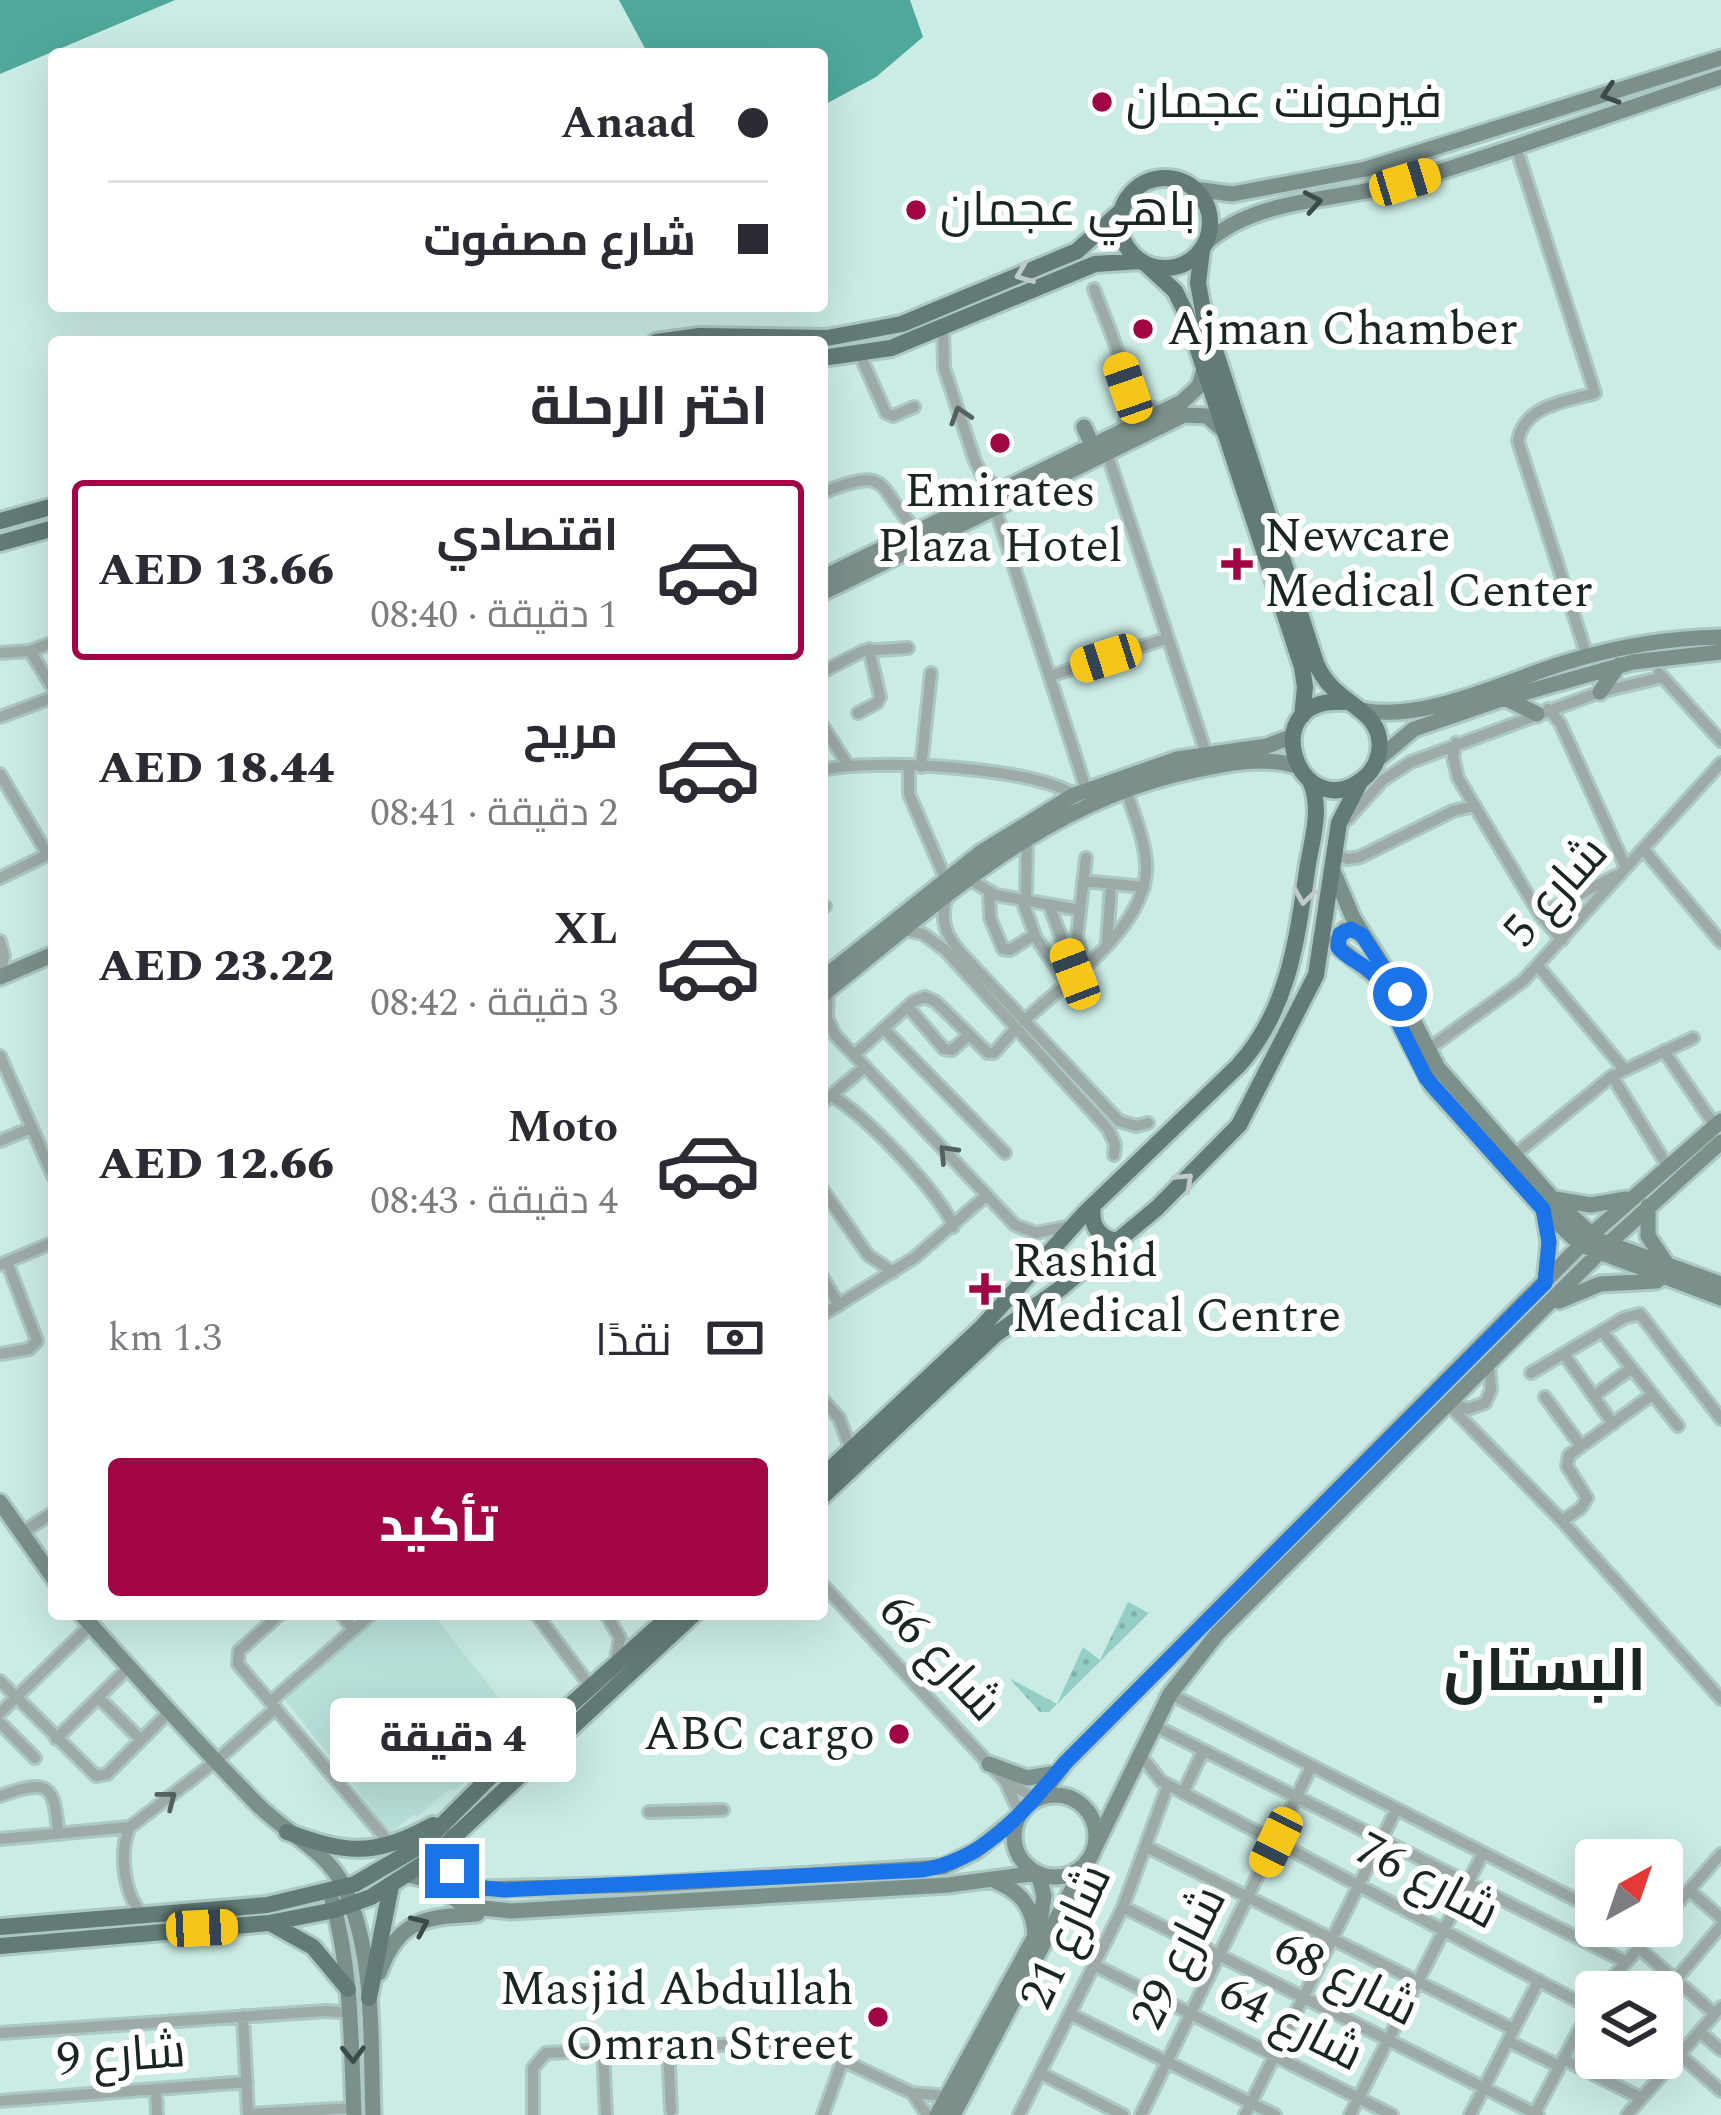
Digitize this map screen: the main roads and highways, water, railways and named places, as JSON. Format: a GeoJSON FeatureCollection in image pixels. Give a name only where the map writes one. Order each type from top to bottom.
{"type":"FeatureCollection","features":[{"type":"Feature","properties":{"kind":"main road"},"geometry":{"type":"LineString","coordinates":[[828,1471],[994,1316],[1073,1225],[1238,1066],[1272,1018],[1296,946],[1316,808],[1310,781],[1297,766],[1293,736],[1302,716],[1302,668],[1181,302],[1167,281],[1144,264],[1120,234],[1126,199],[1145,182],[1171,178],[1195,189],[1208,208],[1210,232],[1198,283],[1204,316],[1316,662],[1327,685],[1376,728],[1377,760],[1345,805],[1337,832],[1316,975],[1239,1125],[1120,1241],[996,1334],[828,1491]]}},
{"type":"Feature","properties":{"kind":"main road"},"geometry":{"type":"LineString","coordinates":[[828,338],[902,324],[1077,250],[1121,211]]}},
{"type":"Feature","properties":{"kind":"main road"},"geometry":{"type":"LineString","coordinates":[[828,358],[860,355],[943,329],[1095,264],[1144,264],[1160,269],[1183,265],[1204,246]]}},
{"type":"Feature","properties":{"kind":"main road"},"geometry":{"type":"LineString","coordinates":[[0,520],[48,508]]}},
{"type":"Feature","properties":{"kind":"main road"},"geometry":{"type":"LineString","coordinates":[[0,543],[48,530]]}},
{"type":"Feature","properties":{"kind":"main road"},"geometry":{"type":"LineString","coordinates":[[1302,716],[1322,703],[1354,706]]}},
{"type":"Feature","properties":{"kind":"main road"},"geometry":{"type":"LineString","coordinates":[[1310,781],[1330,788],[1360,782]]}},
{"type":"Feature","properties":{"kind":"main road"},"geometry":{"type":"LineString","coordinates":[[1093,1205],[1092,1221],[1100,1234],[1120,1241]]}},
{"type":"Feature","properties":{"kind":"main road"},"geometry":{"type":"LineString","coordinates":[[0,1946],[269,1923],[391,1886],[453,1836],[461,1817],[665,1620]]}},
{"type":"Feature","properties":{"kind":"main road"},"geometry":{"type":"LineString","coordinates":[[0,1927],[340,1899],[461,1817],[687,1620]]}},
{"type":"Feature","properties":{"kind":"main road"},"geometry":{"type":"LineString","coordinates":[[287,1832],[336,1849],[364,1851],[461,1817],[490,1821]]}},
{"type":"Feature","properties":{"kind":"main road"},"geometry":{"type":"LineString","coordinates":[[369,1998],[391,1886]]}},
{"type":"Feature","properties":{"kind":"main road"},"geometry":{"type":"LineString","coordinates":[[269,1923],[313,1947],[349,1989]]}},
{"type":"Feature","properties":{"kind":"place","name":"فيرمونت عجمان"},"geometry":{"type":"Point","coordinates":[1102,102]}},
{"type":"Feature","properties":{"kind":"place","name":"باهي عجمان"},"geometry":{"type":"Point","coordinates":[916,210]}},
{"type":"Feature","properties":{"kind":"place","name":"Ajman Chamber"},"geometry":{"type":"Point","coordinates":[1143,329]}},
{"type":"Feature","properties":{"kind":"place","name":"Emirates Plaza Hotel"},"geometry":{"type":"Point","coordinates":[1000,443]}},
{"type":"Feature","properties":{"kind":"place","name":"Newcare Medical Center"},"geometry":{"type":"Point","coordinates":[1237,564]}},
{"type":"Feature","properties":{"kind":"place","name":"Rashid Medical Centre"},"geometry":{"type":"Point","coordinates":[985,1289]}},
{"type":"Feature","properties":{"kind":"place","name":"ABC cargo"},"geometry":{"type":"Point","coordinates":[899,1734]}},
{"type":"Feature","properties":{"kind":"place","name":"Masjid Abdullah Omran Street"},"geometry":{"type":"Point","coordinates":[878,2017]}},
{"type":"Feature","properties":{"kind":"district","name":"البستان"},"geometry":{"type":"Point","coordinates":[1545,1672]}}]}
